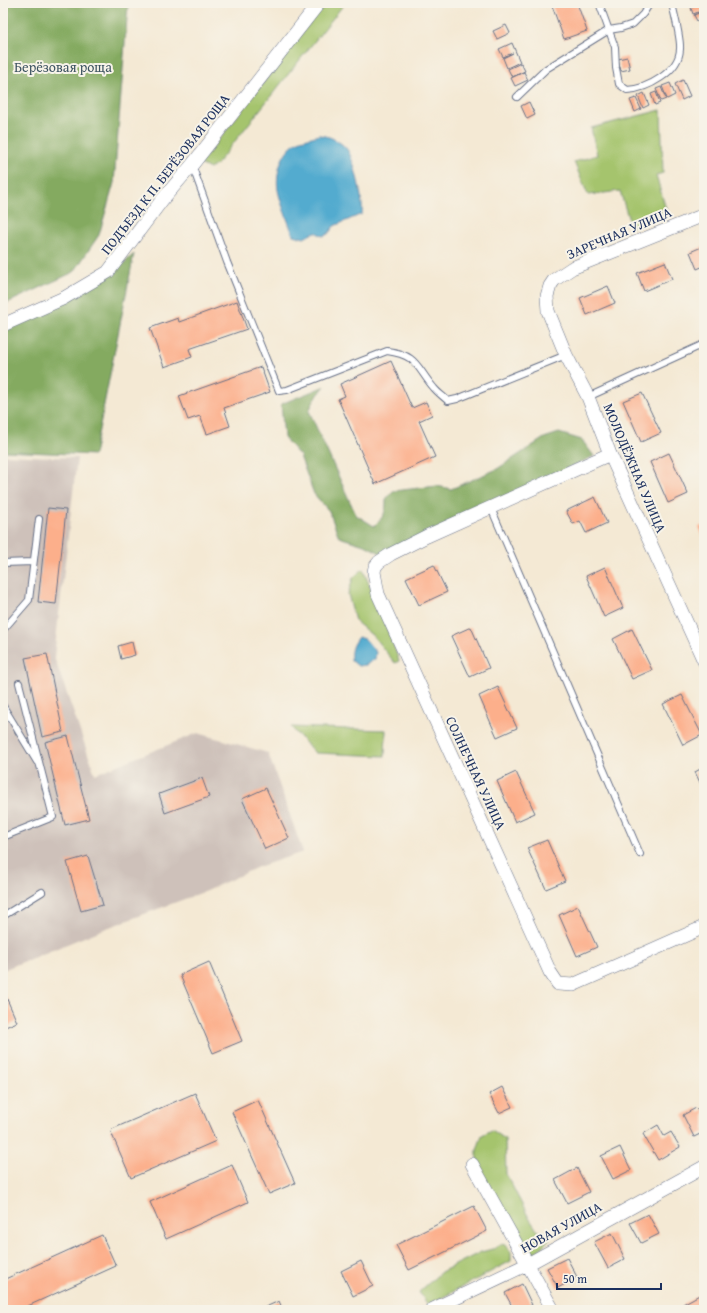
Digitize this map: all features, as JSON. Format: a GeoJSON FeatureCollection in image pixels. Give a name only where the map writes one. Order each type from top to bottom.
{"type":"FeatureCollection","features":[{"type":"Feature","properties":{"kind":"street","name":"ПОДЪЕЗД К П. БЕРЁЗОВАЯ РОЩА"},"geometry":{"type":"LineString","coordinates":[[3,325],[64,298],[108,272],[162,200],[192,165],[319,3]]}},
{"type":"Feature","properties":{"kind":"street","name":"ЗАРЕЧНАЯ УЛИЦА"},"geometry":{"type":"LineString","coordinates":[[550,286],[554,280],[572,268],[704,215]]}},
{"type":"Feature","properties":{"kind":"street","name":"МОЛОДЁЖНАЯ УЛИЦА"},"geometry":{"type":"LineString","coordinates":[[550,286],[547,296],[548,311],[566,354],[588,397],[610,454],[704,661]]}},
{"type":"Feature","properties":{"kind":"street"},"geometry":{"type":"LineString","coordinates":[[492,508],[610,454]]}},
{"type":"Feature","properties":{"kind":"street","name":"СОЛНЕЧНАЯ УЛИЦА"},"geometry":{"type":"LineString","coordinates":[[492,508],[427,536],[392,554],[379,562],[375,567],[374,572],[378,594],[550,972],[558,984],[572,985],[704,927]]}},
{"type":"Feature","properties":{"kind":"street"},"geometry":{"type":"LineString","coordinates":[[472,1164],[553,1310]]}},
{"type":"Feature","properties":{"kind":"street","name":"НОВАЯ УЛИЦА"},"geometry":{"type":"LineString","coordinates":[[431,1310],[528,1264],[704,1167]]}},
{"type":"Feature","properties":{"kind":"lane"},"geometry":{"type":"LineString","coordinates":[[599,3],[615,47],[616,68],[620,84],[627,90],[638,89],[662,77],[673,67],[680,50],[672,3]]}},
{"type":"Feature","properties":{"kind":"lane"},"geometry":{"type":"LineString","coordinates":[[517,97],[546,69],[609,30],[633,24],[650,3]]}},
{"type":"Feature","properties":{"kind":"lane"},"geometry":{"type":"LineString","coordinates":[[192,165],[227,262],[279,391],[287,390],[387,351],[399,352],[416,363],[435,389],[448,401],[457,400],[566,354]]}},
{"type":"Feature","properties":{"kind":"lane"},"geometry":{"type":"LineString","coordinates":[[588,397],[704,344]]}},
{"type":"Feature","properties":{"kind":"lane"},"geometry":{"type":"LineString","coordinates":[[492,508],[640,854]]}},
{"type":"Feature","properties":{"kind":"lane"},"geometry":{"type":"LineString","coordinates":[[4,626],[29,600],[39,519]]}},
{"type":"Feature","properties":{"kind":"lane"},"geometry":{"type":"LineString","coordinates":[[3,563],[34,562]]}},
{"type":"Feature","properties":{"kind":"lane"},"geometry":{"type":"LineString","coordinates":[[3,837],[53,817],[19,683]]}},
{"type":"Feature","properties":{"kind":"lane"},"geometry":{"type":"LineString","coordinates":[[3,706],[40,767]]}},
{"type":"Feature","properties":{"kind":"lane"},"geometry":{"type":"LineString","coordinates":[[3,916],[42,892]]}},
{"type":"Feature","properties":{"kind":"shaded area"},"geometry":{"type":"Polygon","coordinates":[[[3,455],[77,458],[54,657],[95,774],[198,733],[268,753],[303,852],[258,867],[206,891],[104,929],[3,970],[3,455]]]}},
{"type":"Feature","properties":{"kind":"green space","name":"Берёзовая роща"},"geometry":{"type":"Polygon","coordinates":[[[3,3],[128,3],[128,5],[114,183],[99,235],[74,272],[3,305],[3,3]]]}},
{"type":"Feature","properties":{"kind":"green space"},"geometry":{"type":"Polygon","coordinates":[[[325,3],[345,3],[216,165],[210,169],[200,164],[325,3]]]}},
{"type":"Feature","properties":{"kind":"green space"},"geometry":{"type":"Polygon","coordinates":[[[661,110],[663,173],[656,175],[667,213],[631,227],[620,191],[588,195],[574,162],[597,155],[591,128],[661,110]]]}},
{"type":"Feature","properties":{"kind":"green space"},"geometry":{"type":"Polygon","coordinates":[[[134,254],[94,455],[3,451],[3,329],[109,276],[134,254]]]}},
{"type":"Feature","properties":{"kind":"green space"},"geometry":{"type":"Polygon","coordinates":[[[325,386],[314,400],[309,411],[356,515],[374,526],[384,514],[386,499],[393,491],[437,486],[451,489],[497,469],[544,438],[559,433],[582,440],[594,456],[384,555],[367,546],[339,537],[329,511],[314,494],[300,456],[284,438],[281,404],[325,386]]]}},
{"type":"Feature","properties":{"kind":"green space"},"geometry":{"type":"Polygon","coordinates":[[[363,569],[395,649],[399,661],[395,663],[373,636],[355,621],[348,594],[353,578],[363,569]]]}},
{"type":"Feature","properties":{"kind":"green space"},"geometry":{"type":"Polygon","coordinates":[[[291,727],[386,730],[385,756],[315,753],[291,727]]]}},
{"type":"Feature","properties":{"kind":"green space"},"geometry":{"type":"Polygon","coordinates":[[[492,1130],[505,1139],[506,1174],[529,1218],[537,1230],[550,1238],[540,1249],[529,1257],[477,1166],[477,1150],[482,1135],[492,1130]]]}},
{"type":"Feature","properties":{"kind":"green space"},"geometry":{"type":"Polygon","coordinates":[[[500,1244],[506,1245],[511,1252],[511,1261],[428,1305],[419,1292],[441,1272],[481,1252],[496,1248],[500,1244]]]}},
{"type":"Feature","properties":{"kind":"water"},"geometry":{"type":"Polygon","coordinates":[[[319,135],[330,137],[337,141],[346,148],[349,153],[358,180],[362,214],[334,226],[328,234],[323,236],[315,232],[304,238],[293,235],[279,196],[277,183],[279,168],[285,154],[295,143],[319,135]]]}},
{"type":"Feature","properties":{"kind":"water"},"geometry":{"type":"Polygon","coordinates":[[[358,637],[365,639],[376,652],[375,659],[366,665],[358,666],[351,660],[352,648],[358,637]]]}},
{"type":"Feature","properties":{"kind":"building"},"geometry":{"type":"Polygon","coordinates":[[[551,3],[577,3],[587,31],[564,39],[551,3]]]}},
{"type":"Feature","properties":{"kind":"building"},"geometry":{"type":"Polygon","coordinates":[[[701,3],[704,10],[693,14],[691,8],[701,3]]]}},
{"type":"Feature","properties":{"kind":"building"},"geometry":{"type":"Polygon","coordinates":[[[704,11],[704,18],[697,21],[694,15],[704,11]]]}},
{"type":"Feature","properties":{"kind":"building"},"geometry":{"type":"Polygon","coordinates":[[[506,25],[510,33],[497,39],[493,31],[506,25]]]}},
{"type":"Feature","properties":{"kind":"building"},"geometry":{"type":"Polygon","coordinates":[[[512,43],[520,62],[507,68],[503,58],[513,53],[503,57],[499,49],[512,43]]]}},
{"type":"Feature","properties":{"kind":"building"},"geometry":{"type":"Polygon","coordinates":[[[627,57],[630,69],[621,71],[618,59],[627,57]]]}},
{"type":"Feature","properties":{"kind":"building"},"geometry":{"type":"Polygon","coordinates":[[[521,63],[525,71],[512,77],[508,69],[521,63]]]}},
{"type":"Feature","properties":{"kind":"building"},"geometry":{"type":"Polygon","coordinates":[[[524,72],[528,80],[515,86],[511,78],[524,72]]]}},
{"type":"Feature","properties":{"kind":"building"},"geometry":{"type":"Polygon","coordinates":[[[683,80],[690,96],[682,100],[675,84],[683,80]]]}},
{"type":"Feature","properties":{"kind":"building"},"geometry":{"type":"Polygon","coordinates":[[[670,83],[675,95],[667,99],[662,86],[670,83]]]}},
{"type":"Feature","properties":{"kind":"building"},"geometry":{"type":"Polygon","coordinates":[[[661,87],[666,99],[661,101],[656,89],[661,87]]]}},
{"type":"Feature","properties":{"kind":"building"},"geometry":{"type":"Polygon","coordinates":[[[656,92],[660,103],[655,105],[651,94],[656,92]]]}},
{"type":"Feature","properties":{"kind":"building"},"geometry":{"type":"Polygon","coordinates":[[[644,93],[649,105],[643,108],[638,96],[644,93]]]}},
{"type":"Feature","properties":{"kind":"building"},"geometry":{"type":"Polygon","coordinates":[[[636,98],[641,109],[635,112],[630,100],[636,98]]]}},
{"type":"Feature","properties":{"kind":"building"},"geometry":{"type":"Polygon","coordinates":[[[529,102],[535,115],[527,119],[521,106],[529,102]]]}},
{"type":"Feature","properties":{"kind":"building"},"geometry":{"type":"Polygon","coordinates":[[[704,246],[704,266],[697,269],[690,252],[704,246]]]}},
{"type":"Feature","properties":{"kind":"building"},"geometry":{"type":"Polygon","coordinates":[[[665,262],[672,279],[644,291],[637,273],[665,262]]]}},
{"type":"Feature","properties":{"kind":"building"},"geometry":{"type":"Polygon","coordinates":[[[608,286],[615,303],[587,315],[580,298],[608,286]]]}},
{"type":"Feature","properties":{"kind":"building"},"geometry":{"type":"Polygon","coordinates":[[[237,301],[247,329],[189,349],[192,357],[164,367],[150,328],[178,318],[179,322],[237,301]]]}},
{"type":"Feature","properties":{"kind":"building"},"geometry":{"type":"Polygon","coordinates":[[[391,361],[412,408],[426,402],[432,415],[419,421],[435,457],[375,484],[338,399],[345,396],[340,384],[391,361]]]}},
{"type":"Feature","properties":{"kind":"building"},"geometry":{"type":"Polygon","coordinates":[[[261,367],[270,392],[224,408],[230,426],[207,434],[200,416],[188,420],[179,396],[261,367]]]}},
{"type":"Feature","properties":{"kind":"building"},"geometry":{"type":"Polygon","coordinates":[[[642,393],[661,433],[641,442],[623,401],[642,393]]]}},
{"type":"Feature","properties":{"kind":"building"},"geometry":{"type":"Polygon","coordinates":[[[669,453],[688,494],[668,503],[650,462],[669,453]]]}},
{"type":"Feature","properties":{"kind":"building"},"geometry":{"type":"Polygon","coordinates":[[[595,497],[607,523],[586,533],[580,521],[573,524],[566,511],[595,497]]]}},
{"type":"Feature","properties":{"kind":"building"},"geometry":{"type":"Polygon","coordinates":[[[48,508],[66,510],[56,604],[38,602],[48,508]]]}},
{"type":"Feature","properties":{"kind":"building"},"geometry":{"type":"Polygon","coordinates":[[[704,525],[704,539],[699,527],[704,525]]]}},
{"type":"Feature","properties":{"kind":"building"},"geometry":{"type":"Polygon","coordinates":[[[434,565],[447,592],[419,605],[406,578],[434,565]]]}},
{"type":"Feature","properties":{"kind":"building"},"geometry":{"type":"Polygon","coordinates":[[[605,567],[623,608],[604,617],[586,576],[605,567]]]}},
{"type":"Feature","properties":{"kind":"building"},"geometry":{"type":"Polygon","coordinates":[[[471,627],[489,668],[470,677],[451,636],[471,627]]]}},
{"type":"Feature","properties":{"kind":"building"},"geometry":{"type":"Polygon","coordinates":[[[632,629],[652,670],[632,679],[613,639],[632,629]]]}},
{"type":"Feature","properties":{"kind":"building"},"geometry":{"type":"Polygon","coordinates":[[[132,642],[135,655],[121,659],[118,646],[132,642]]]}},
{"type":"Feature","properties":{"kind":"building"},"geometry":{"type":"Polygon","coordinates":[[[47,654],[63,732],[42,737],[25,658],[47,654]]]}},
{"type":"Feature","properties":{"kind":"building"},"geometry":{"type":"Polygon","coordinates":[[[498,687],[517,728],[497,737],[479,696],[498,687]]]}},
{"type":"Feature","properties":{"kind":"building"},"geometry":{"type":"Polygon","coordinates":[[[682,695],[702,735],[683,745],[663,704],[682,695]]]}},
{"type":"Feature","properties":{"kind":"building"},"geometry":{"type":"Polygon","coordinates":[[[68,736],[89,819],[65,825],[45,742],[68,736]]]}},
{"type":"Feature","properties":{"kind":"building"},"geometry":{"type":"Polygon","coordinates":[[[704,767],[704,791],[695,772],[704,767]]]}},
{"type":"Feature","properties":{"kind":"building"},"geometry":{"type":"Polygon","coordinates":[[[516,772],[535,813],[515,822],[497,781],[516,772]]]}},
{"type":"Feature","properties":{"kind":"building"},"geometry":{"type":"Polygon","coordinates":[[[202,778],[209,797],[165,813],[159,794],[202,778]]]}},
{"type":"Feature","properties":{"kind":"building"},"geometry":{"type":"Polygon","coordinates":[[[266,788],[289,838],[265,849],[242,799],[266,788]]]}},
{"type":"Feature","properties":{"kind":"building"},"geometry":{"type":"Polygon","coordinates":[[[547,840],[565,881],[546,889],[527,848],[547,840]]]}},
{"type":"Feature","properties":{"kind":"building"},"geometry":{"type":"Polygon","coordinates":[[[88,856],[103,905],[81,911],[67,862],[88,856]]]}},
{"type":"Feature","properties":{"kind":"building"},"geometry":{"type":"Polygon","coordinates":[[[578,906],[597,947],[577,956],[559,915],[578,906]]]}},
{"type":"Feature","properties":{"kind":"building"},"geometry":{"type":"Polygon","coordinates":[[[209,962],[242,1041],[213,1053],[180,975],[209,962]]]}},
{"type":"Feature","properties":{"kind":"building"},"geometry":{"type":"Polygon","coordinates":[[[3,990],[17,1022],[3,1028],[3,990]]]}},
{"type":"Feature","properties":{"kind":"building"},"geometry":{"type":"Polygon","coordinates":[[[502,1087],[512,1107],[499,1113],[489,1094],[502,1087]]]}},
{"type":"Feature","properties":{"kind":"building"},"geometry":{"type":"Polygon","coordinates":[[[195,1093],[216,1141],[131,1178],[110,1130],[195,1093]]]}},
{"type":"Feature","properties":{"kind":"building"},"geometry":{"type":"Polygon","coordinates":[[[258,1100],[295,1183],[269,1194],[232,1112],[258,1100]]]}},
{"type":"Feature","properties":{"kind":"building"},"geometry":{"type":"Polygon","coordinates":[[[696,1108],[699,1112],[704,1109],[704,1132],[694,1137],[683,1115],[696,1108]]]}},
{"type":"Feature","properties":{"kind":"building"},"geometry":{"type":"Polygon","coordinates":[[[658,1125],[664,1136],[671,1132],[680,1147],[658,1160],[643,1134],[658,1125]]]}},
{"type":"Feature","properties":{"kind":"building"},"geometry":{"type":"Polygon","coordinates":[[[620,1147],[631,1170],[613,1179],[601,1156],[620,1147]]]}},
{"type":"Feature","properties":{"kind":"building"},"geometry":{"type":"Polygon","coordinates":[[[232,1165],[248,1202],[166,1239],[150,1202],[232,1165]]]}},
{"type":"Feature","properties":{"kind":"building"},"geometry":{"type":"Polygon","coordinates":[[[577,1168],[589,1192],[567,1203],[555,1180],[577,1168]]]}},
{"type":"Feature","properties":{"kind":"building"},"geometry":{"type":"Polygon","coordinates":[[[474,1206],[487,1231],[409,1270],[396,1245],[474,1206]]]}},
{"type":"Feature","properties":{"kind":"building"},"geometry":{"type":"Polygon","coordinates":[[[648,1214],[659,1234],[641,1243],[630,1223],[648,1214]]]}},
{"type":"Feature","properties":{"kind":"building"},"geometry":{"type":"Polygon","coordinates":[[[612,1233],[625,1259],[608,1268],[594,1242],[612,1233]]]}},
{"type":"Feature","properties":{"kind":"building"},"geometry":{"type":"Polygon","coordinates":[[[102,1235],[116,1266],[19,1310],[3,1310],[3,1280],[102,1235]]]}},
{"type":"Feature","properties":{"kind":"building"},"geometry":{"type":"Polygon","coordinates":[[[567,1258],[577,1277],[558,1288],[547,1268],[567,1258]]]}},
{"type":"Feature","properties":{"kind":"building"},"geometry":{"type":"Polygon","coordinates":[[[361,1261],[373,1286],[353,1296],[341,1271],[361,1261]]]}},
{"type":"Feature","properties":{"kind":"building"},"geometry":{"type":"Polygon","coordinates":[[[522,1284],[532,1305],[521,1310],[514,1310],[505,1293],[522,1284]]]}},
{"type":"Feature","properties":{"kind":"building"},"geometry":{"type":"Polygon","coordinates":[[[703,1293],[704,1310],[687,1310],[683,1304],[703,1293]]]}},
{"type":"Feature","properties":{"kind":"building"},"geometry":{"type":"Polygon","coordinates":[[[279,1301],[283,1310],[259,1310],[279,1301]]]}}]}
